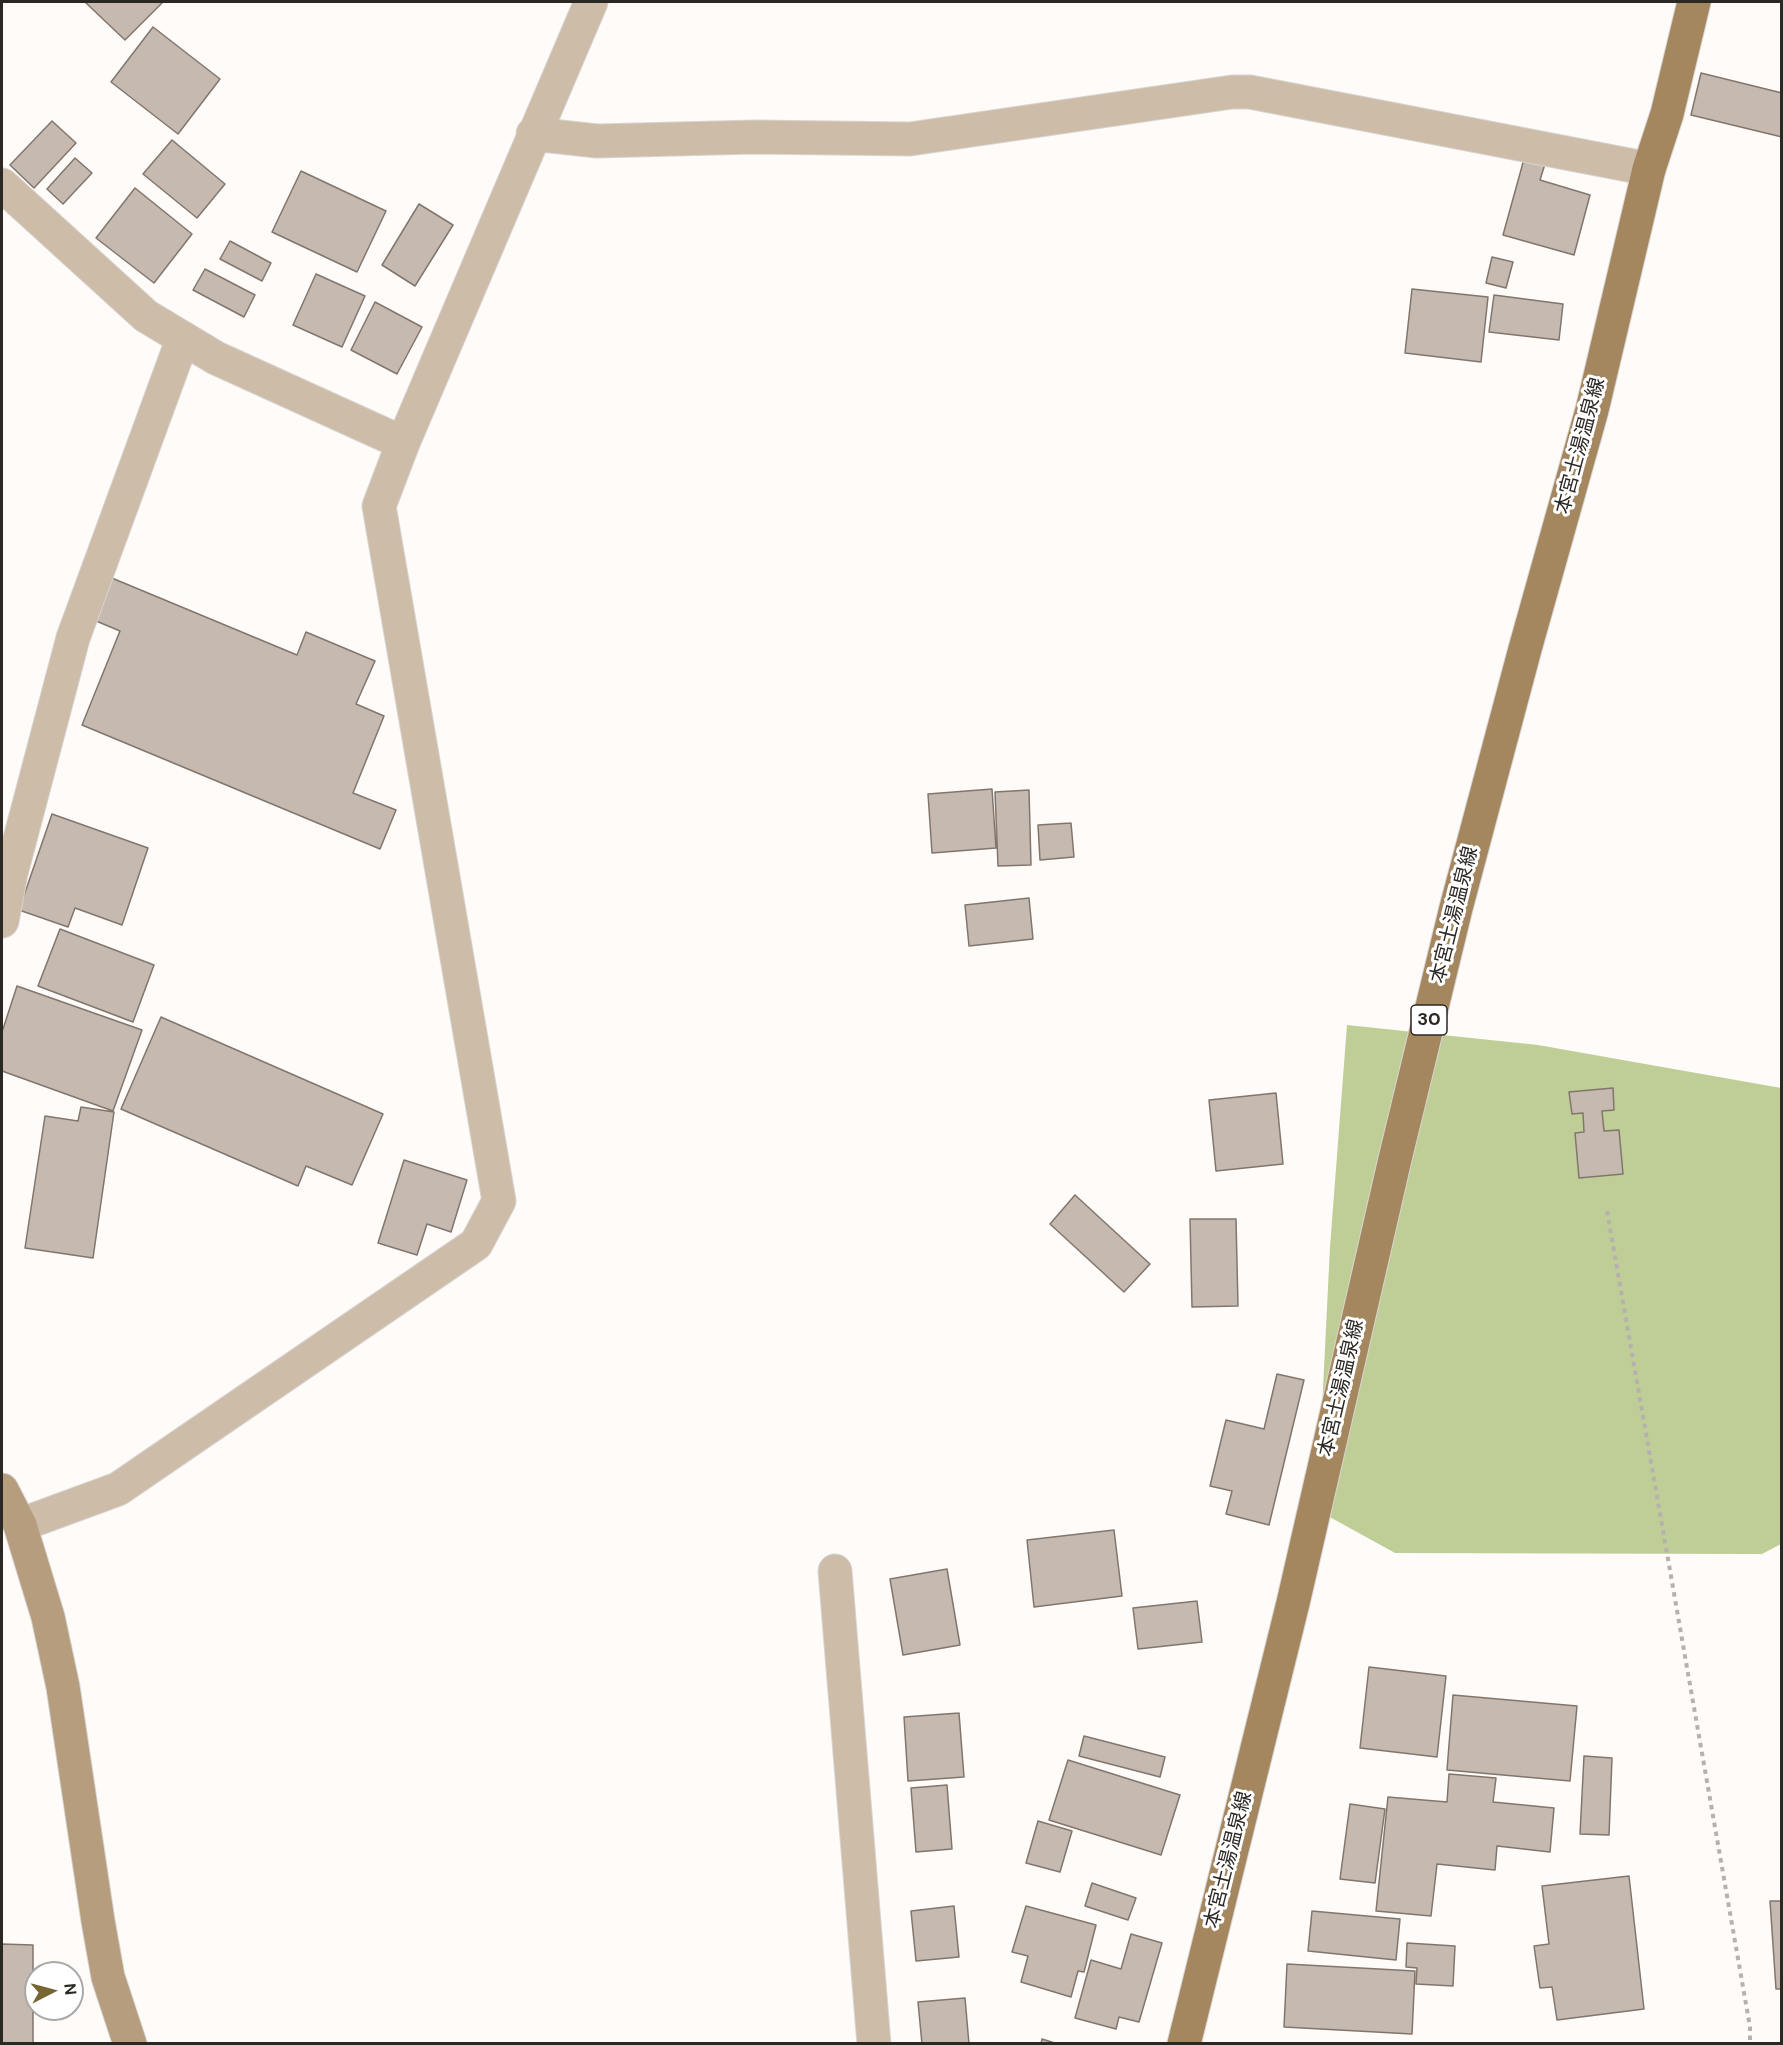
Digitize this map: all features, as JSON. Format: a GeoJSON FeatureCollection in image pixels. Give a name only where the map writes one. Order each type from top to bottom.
{"type":"FeatureCollection","features":[{"type":"Feature","properties":{"kind":"main road","name":"本宮土湯温泉線"},"geometry":{"type":"LineString","coordinates":[[1184,2043],[1293,1603],[1392,1170],[1454,919],[1525,649],[1592,410],[1649,169],[1667,114],[1694,2]]}},
{"type":"Feature","properties":{"kind":"street"},"geometry":{"type":"LineString","coordinates":[[20,1525],[118,1489],[477,1244],[499,1201],[379,506],[403,443],[591,2]]}},
{"type":"Feature","properties":{"kind":"street"},"geometry":{"type":"LineString","coordinates":[[533,134],[597,141],[755,137],[910,139],[1232,92],[1250,92],[1649,169]]}},
{"type":"Feature","properties":{"kind":"street"},"geometry":{"type":"LineString","coordinates":[[2,185],[146,316],[216,357],[403,443]]}},
{"type":"Feature","properties":{"kind":"street"},"geometry":{"type":"LineString","coordinates":[[2,921],[11,873],[73,638],[183,338]]}},
{"type":"Feature","properties":{"kind":"street"},"geometry":{"type":"LineString","coordinates":[[2,1490],[20,1525],[48,1617],[63,1687],[108,1977],[130,2043]]}},
{"type":"Feature","properties":{"kind":"street"},"geometry":{"type":"LineString","coordinates":[[835,1571],[874,2043]]}},
{"type":"Feature","properties":{"kind":"path"},"geometry":{"type":"LineString","coordinates":[[1607,1211],[1750,2027],[1750,2043]]}},
{"type":"Feature","properties":{"kind":"green space"},"geometry":{"type":"Polygon","coordinates":[[[1347,1025],[1538,1045],[1781,1088],[1781,1544],[1762,1554],[1395,1553],[1317,1510],[1330,1247],[1347,1025]]]}},
{"type":"Feature","properties":{"kind":"building"},"geometry":{"type":"Polygon","coordinates":[[[85,2],[161,2],[162,3],[125,40],[85,2]]]}},
{"type":"Feature","properties":{"kind":"building"},"geometry":{"type":"Polygon","coordinates":[[[153,27],[220,79],[178,134],[111,82],[153,27]]]}},
{"type":"Feature","properties":{"kind":"building"},"geometry":{"type":"Polygon","coordinates":[[[1701,73],[1782,93],[1782,137],[1691,115],[1701,73]]]}},
{"type":"Feature","properties":{"kind":"building"},"geometry":{"type":"Polygon","coordinates":[[[52,121],[76,143],[34,188],[10,165],[52,121]]]}},
{"type":"Feature","properties":{"kind":"building"},"geometry":{"type":"Polygon","coordinates":[[[172,140],[225,184],[197,218],[143,174],[172,140]]]}},
{"type":"Feature","properties":{"kind":"building"},"geometry":{"type":"Polygon","coordinates":[[[75,158],[92,173],[63,204],[47,189],[75,158]]]}},
{"type":"Feature","properties":{"kind":"building"},"geometry":{"type":"Polygon","coordinates":[[[1524,159],[1545,164],[1540,180],[1590,195],[1574,255],[1503,235],[1524,159]]]}},
{"type":"Feature","properties":{"kind":"building"},"geometry":{"type":"Polygon","coordinates":[[[301,171],[386,211],[357,272],[272,232],[301,171]]]}},
{"type":"Feature","properties":{"kind":"building"},"geometry":{"type":"Polygon","coordinates":[[[135,188],[192,234],[154,283],[96,238],[135,188]]]}},
{"type":"Feature","properties":{"kind":"building"},"geometry":{"type":"Polygon","coordinates":[[[419,204],[453,225],[415,286],[382,265],[419,204]]]}},
{"type":"Feature","properties":{"kind":"building"},"geometry":{"type":"Polygon","coordinates":[[[230,241],[271,263],[262,281],[220,259],[230,241]]]}},
{"type":"Feature","properties":{"kind":"building"},"geometry":{"type":"Polygon","coordinates":[[[1492,257],[1513,262],[1506,288],[1486,283],[1492,257]]]}},
{"type":"Feature","properties":{"kind":"building"},"geometry":{"type":"Polygon","coordinates":[[[205,269],[255,295],[244,317],[193,290],[205,269]]]}},
{"type":"Feature","properties":{"kind":"building"},"geometry":{"type":"Polygon","coordinates":[[[316,274],[365,296],[342,347],[293,325],[316,274]]]}},
{"type":"Feature","properties":{"kind":"building"},"geometry":{"type":"Polygon","coordinates":[[[1412,289],[1488,297],[1481,362],[1405,353],[1412,289]]]}},
{"type":"Feature","properties":{"kind":"building"},"geometry":{"type":"Polygon","coordinates":[[[1494,295],[1563,304],[1559,340],[1489,332],[1494,295]]]}},
{"type":"Feature","properties":{"kind":"building"},"geometry":{"type":"Polygon","coordinates":[[[375,302],[422,327],[397,374],[351,350],[375,302]]]}},
{"type":"Feature","properties":{"kind":"building"},"geometry":{"type":"Polygon","coordinates":[[[107,576],[297,655],[306,632],[375,661],[356,704],[384,716],[353,793],[396,810],[380,849],[82,725],[120,631],[89,618],[107,576]]]}},
{"type":"Feature","properties":{"kind":"building"},"geometry":{"type":"Polygon","coordinates":[[[992,789],[996,848],[932,853],[928,794],[992,789]]]}},
{"type":"Feature","properties":{"kind":"building"},"geometry":{"type":"Polygon","coordinates":[[[1029,790],[1031,865],[998,866],[995,792],[1029,790]]]}},
{"type":"Feature","properties":{"kind":"building"},"geometry":{"type":"Polygon","coordinates":[[[52,814],[148,848],[122,925],[75,908],[68,927],[19,910],[52,814]]]}},
{"type":"Feature","properties":{"kind":"building"},"geometry":{"type":"Polygon","coordinates":[[[1071,823],[1074,857],[1040,860],[1038,825],[1071,823]]]}},
{"type":"Feature","properties":{"kind":"building"},"geometry":{"type":"Polygon","coordinates":[[[1029,898],[1033,939],[969,946],[965,905],[1029,898]]]}},
{"type":"Feature","properties":{"kind":"building"},"geometry":{"type":"Polygon","coordinates":[[[60,929],[154,965],[133,1022],[38,986],[60,929]]]}},
{"type":"Feature","properties":{"kind":"building"},"geometry":{"type":"Polygon","coordinates":[[[17,986],[142,1030],[113,1111],[2,1071],[2,1032],[17,986]]]}},
{"type":"Feature","properties":{"kind":"building"},"geometry":{"type":"Polygon","coordinates":[[[161,1017],[383,1114],[352,1185],[306,1166],[298,1186],[121,1109],[161,1017]]]}},
{"type":"Feature","properties":{"kind":"building"},"geometry":{"type":"Polygon","coordinates":[[[1613,1088],[1614,1110],[1602,1111],[1604,1131],[1619,1130],[1623,1174],[1579,1178],[1575,1133],[1584,1132],[1583,1113],[1572,1114],[1569,1092],[1613,1088]]]}},
{"type":"Feature","properties":{"kind":"building"},"geometry":{"type":"Polygon","coordinates":[[[1276,1093],[1283,1164],[1216,1171],[1209,1100],[1276,1093]]]}},
{"type":"Feature","properties":{"kind":"building"},"geometry":{"type":"Polygon","coordinates":[[[81,1107],[114,1112],[93,1258],[25,1248],[45,1116],[78,1121],[81,1107]]]}},
{"type":"Feature","properties":{"kind":"building"},"geometry":{"type":"Polygon","coordinates":[[[404,1160],[467,1180],[451,1232],[427,1224],[417,1255],[378,1243],[404,1160]]]}},
{"type":"Feature","properties":{"kind":"building"},"geometry":{"type":"Polygon","coordinates":[[[1075,1195],[1150,1264],[1124,1292],[1050,1224],[1075,1195]]]}},
{"type":"Feature","properties":{"kind":"building"},"geometry":{"type":"Polygon","coordinates":[[[1190,1219],[1236,1219],[1238,1306],[1192,1307],[1190,1219]]]}},
{"type":"Feature","properties":{"kind":"building"},"geometry":{"type":"Polygon","coordinates":[[[1277,1374],[1304,1380],[1269,1525],[1226,1514],[1232,1491],[1210,1486],[1226,1420],[1264,1429],[1277,1374]]]}},
{"type":"Feature","properties":{"kind":"building"},"geometry":{"type":"Polygon","coordinates":[[[1114,1530],[1122,1596],[1034,1607],[1027,1540],[1114,1530]]]}},
{"type":"Feature","properties":{"kind":"building"},"geometry":{"type":"Polygon","coordinates":[[[947,1569],[960,1645],[903,1655],[890,1579],[947,1569]]]}},
{"type":"Feature","properties":{"kind":"building"},"geometry":{"type":"Polygon","coordinates":[[[1197,1601],[1202,1642],[1138,1649],[1133,1608],[1197,1601]]]}},
{"type":"Feature","properties":{"kind":"building"},"geometry":{"type":"Polygon","coordinates":[[[1369,1667],[1446,1676],[1437,1757],[1360,1748],[1369,1667]]]}},
{"type":"Feature","properties":{"kind":"building"},"geometry":{"type":"Polygon","coordinates":[[[1453,1695],[1577,1706],[1570,1781],[1447,1770],[1453,1695]]]}},
{"type":"Feature","properties":{"kind":"building"},"geometry":{"type":"Polygon","coordinates":[[[959,1713],[964,1777],[908,1781],[904,1717],[959,1713]]]}},
{"type":"Feature","properties":{"kind":"building"},"geometry":{"type":"Polygon","coordinates":[[[1084,1736],[1165,1757],[1160,1777],[1079,1756],[1084,1736]]]}},
{"type":"Feature","properties":{"kind":"building"},"geometry":{"type":"Polygon","coordinates":[[[1584,1756],[1612,1758],[1609,1835],[1580,1834],[1584,1756]]]}},
{"type":"Feature","properties":{"kind":"building"},"geometry":{"type":"Polygon","coordinates":[[[1068,1760],[1180,1795],[1161,1855],[1049,1820],[1068,1760]]]}},
{"type":"Feature","properties":{"kind":"building"},"geometry":{"type":"Polygon","coordinates":[[[1449,1774],[1496,1778],[1493,1802],[1554,1808],[1550,1852],[1497,1846],[1495,1870],[1437,1864],[1431,1916],[1376,1911],[1388,1797],[1447,1802],[1449,1774]]]}},
{"type":"Feature","properties":{"kind":"building"},"geometry":{"type":"Polygon","coordinates":[[[947,1785],[952,1849],[916,1852],[911,1788],[947,1785]]]}},
{"type":"Feature","properties":{"kind":"building"},"geometry":{"type":"Polygon","coordinates":[[[1350,1804],[1385,1809],[1375,1883],[1340,1879],[1350,1804]]]}},
{"type":"Feature","properties":{"kind":"building"},"geometry":{"type":"Polygon","coordinates":[[[1038,1821],[1072,1831],[1060,1872],[1026,1863],[1038,1821]]]}},
{"type":"Feature","properties":{"kind":"building"},"geometry":{"type":"Polygon","coordinates":[[[1629,1876],[1644,2009],[1557,2020],[1552,1987],[1540,1988],[1534,1946],[1549,1944],[1542,1886],[1629,1876]]]}},
{"type":"Feature","properties":{"kind":"building"},"geometry":{"type":"Polygon","coordinates":[[[1092,1883],[1136,1898],[1128,1920],[1085,1906],[1092,1883]]]}},
{"type":"Feature","properties":{"kind":"building"},"geometry":{"type":"Polygon","coordinates":[[[1770,1901],[1782,1901],[1782,1989],[1776,1989],[1770,1901]]]}},
{"type":"Feature","properties":{"kind":"building"},"geometry":{"type":"Polygon","coordinates":[[[954,1906],[959,1957],[916,1961],[911,1911],[954,1906]]]}},
{"type":"Feature","properties":{"kind":"building"},"geometry":{"type":"Polygon","coordinates":[[[1026,1906],[1096,1925],[1084,1972],[1078,1971],[1071,1997],[1021,1982],[1028,1956],[1012,1952],[1026,1906]]]}},
{"type":"Feature","properties":{"kind":"building"},"geometry":{"type":"Polygon","coordinates":[[[1312,1911],[1400,1919],[1396,1960],[1308,1951],[1312,1911]]]}},
{"type":"Feature","properties":{"kind":"building"},"geometry":{"type":"Polygon","coordinates":[[[1131,1934],[1162,1943],[1139,2022],[1119,2017],[1116,2029],[1075,2018],[1091,1960],[1121,1969],[1131,1934]]]}},
{"type":"Feature","properties":{"kind":"building"},"geometry":{"type":"Polygon","coordinates":[[[1407,1943],[1455,1946],[1453,1986],[1416,1984],[1417,1968],[1406,1967],[1407,1943]]]}},
{"type":"Feature","properties":{"kind":"building"},"geometry":{"type":"Polygon","coordinates":[[[2,1944],[33,1945],[33,1961],[24,1961],[24,2021],[33,2021],[33,2044],[2,2044],[2,1944]]]}},
{"type":"Feature","properties":{"kind":"building"},"geometry":{"type":"Polygon","coordinates":[[[1287,1964],[1415,1971],[1412,2034],[1284,2027],[1287,1964]]]}},
{"type":"Feature","properties":{"kind":"building"},"geometry":{"type":"Polygon","coordinates":[[[965,1998],[969,2044],[922,2044],[918,2002],[965,1998]]]}},
{"type":"Feature","properties":{"kind":"building"},"geometry":{"type":"Polygon","coordinates":[[[1042,2039],[1058,2044],[1041,2044],[1042,2039]]]}}]}
